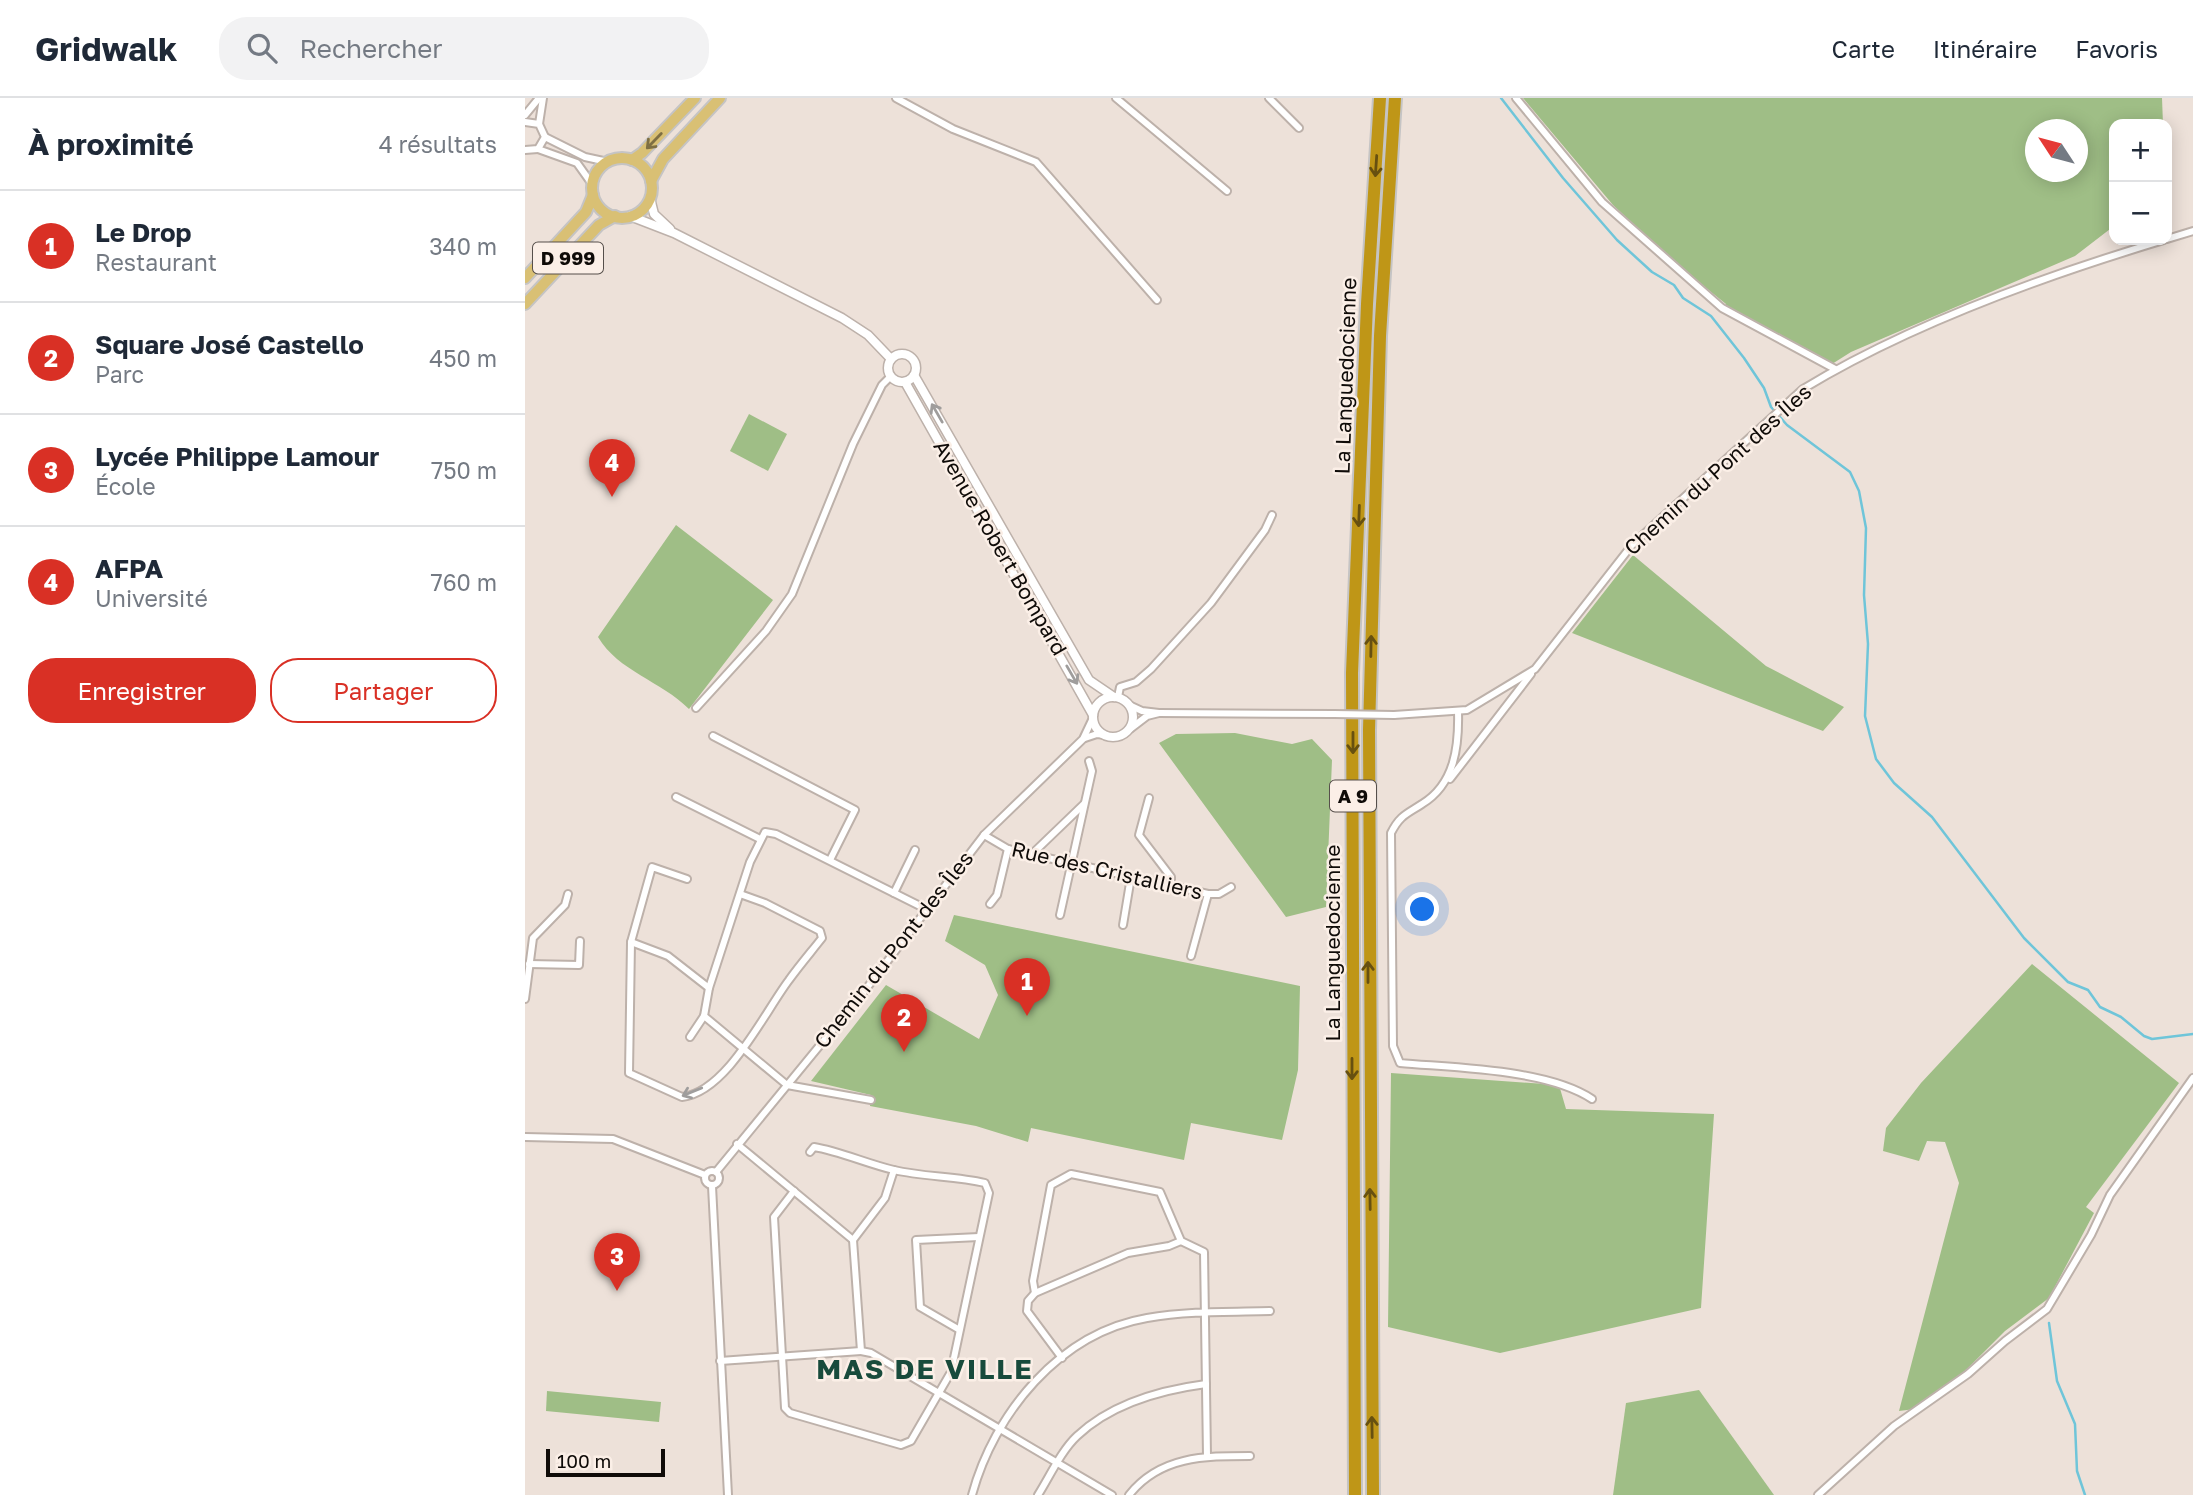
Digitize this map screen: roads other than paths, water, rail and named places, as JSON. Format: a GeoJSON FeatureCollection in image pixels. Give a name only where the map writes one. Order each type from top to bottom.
{"type":"FeatureCollection","features":[{"type":"Feature","properties":{"kind":"highway","name":"La Languedocienne"},"geometry":{"type":"LineString","coordinates":[[1355,1495],[1352,673],[1367,304],[1380,98]]}},
{"type":"Feature","properties":{"kind":"highway","name":"La Languedocienne"},"geometry":{"type":"LineString","coordinates":[[1373,1495],[1368,1082],[1369,716],[1380,336],[1395,98]]}},
{"type":"Feature","properties":{"kind":"main road"},"geometry":{"type":"LineString","coordinates":[[632,160],[695,98]]}},
{"type":"Feature","properties":{"kind":"main road"},"geometry":{"type":"LineString","coordinates":[[651,181],[644,168],[632,160],[617,159],[608,162],[597,172],[593,190],[602,210],[615,216],[630,216],[642,209],[650,198],[651,181],[663,159],[720,98]]}},
{"type":"Feature","properties":{"kind":"main road","name":"D 999"},"geometry":{"type":"LineString","coordinates":[[525,278],[586,212],[593,190]]}},
{"type":"Feature","properties":{"kind":"main road","name":"D 999"},"geometry":{"type":"LineString","coordinates":[[525,304],[599,225],[615,216]]}},
{"type":"Feature","properties":{"kind":"street"},"geometry":{"type":"LineString","coordinates":[[525,116],[541,98]]}},
{"type":"Feature","properties":{"kind":"street"},"geometry":{"type":"LineString","coordinates":[[541,98],[539,124],[545,137],[585,157],[608,162]]}},
{"type":"Feature","properties":{"kind":"street"},"geometry":{"type":"LineString","coordinates":[[896,98],[953,129],[1036,162],[1157,300]]}},
{"type":"Feature","properties":{"kind":"street"},"geometry":{"type":"LineString","coordinates":[[1116,98],[1227,191]]}},
{"type":"Feature","properties":{"kind":"street"},"geometry":{"type":"LineString","coordinates":[[1269,98],[1299,128]]}},
{"type":"Feature","properties":{"kind":"street"},"geometry":{"type":"LineString","coordinates":[[1516,98],[1602,202],[1722,308],[1835,369]]}},
{"type":"Feature","properties":{"kind":"street"},"geometry":{"type":"LineString","coordinates":[[525,122],[539,124]]}},
{"type":"Feature","properties":{"kind":"street"},"geometry":{"type":"LineString","coordinates":[[538,149],[545,137]]}},
{"type":"Feature","properties":{"kind":"street"},"geometry":{"type":"LineString","coordinates":[[526,151],[538,149],[577,163],[593,190]]}},
{"type":"Feature","properties":{"kind":"street","name":"Avenue Robert Bompard"},"geometry":{"type":"LineString","coordinates":[[650,198],[654,214],[674,233]]}},
{"type":"Feature","properties":{"kind":"street","name":"Avenue Robert Bompard"},"geometry":{"type":"LineString","coordinates":[[630,216],[674,233],[842,318],[868,335],[891,359],[899,355],[908,356],[914,362],[914,375],[1089,680],[1116,697]]}},
{"type":"Feature","properties":{"kind":"street","name":"Chemin du Pont des Îles"},"geometry":{"type":"LineString","coordinates":[[2172,237],[2193,231]]}},
{"type":"Feature","properties":{"kind":"street","name":"Chemin du Pont des Îles"},"geometry":{"type":"LineString","coordinates":[[1159,713],[1394,715],[1467,710],[1535,669],[1632,545],[1803,389],[1835,369],[2057,272],[2145,245]]}},
{"type":"Feature","properties":{"kind":"street"},"geometry":{"type":"LineString","coordinates":[[890,377],[887,368],[891,359]]}},
{"type":"Feature","properties":{"kind":"street"},"geometry":{"type":"LineString","coordinates":[[890,377],[905,382],[914,375]]}},
{"type":"Feature","properties":{"kind":"street"},"geometry":{"type":"LineString","coordinates":[[696,708],[766,631],[792,594],[856,437],[882,385],[890,377]]}},
{"type":"Feature","properties":{"kind":"street","name":"Avenue Robert Bompard"},"geometry":{"type":"LineString","coordinates":[[905,382],[1093,716]]}},
{"type":"Feature","properties":{"kind":"street"},"geometry":{"type":"LineString","coordinates":[[1116,697],[1120,687],[1136,681],[1151,669],[1211,603],[1265,530],[1272,516]]}},
{"type":"Feature","properties":{"kind":"street"},"geometry":{"type":"LineString","coordinates":[[1535,669],[1447,783],[1424,803],[1400,815],[1391,832],[1393,1046],[1400,1063],[1481,1070],[1572,1086],[1592,1099]]}},
{"type":"Feature","properties":{"kind":"street"},"geometry":{"type":"LineString","coordinates":[[1105,735],[1096,728],[1093,716],[1100,701],[1116,697],[1142,711],[1159,713]]}},
{"type":"Feature","properties":{"kind":"street"},"geometry":{"type":"LineString","coordinates":[[1129,705],[1134,719],[1130,729]]}},
{"type":"Feature","properties":{"kind":"street"},"geometry":{"type":"LineString","coordinates":[[1447,783],[1458,738],[1458,711]]}},
{"type":"Feature","properties":{"kind":"street"},"geometry":{"type":"LineString","coordinates":[[1083,739],[1091,735],[1118,737],[1147,716],[1159,713]]}},
{"type":"Feature","properties":{"kind":"street","name":"Chemin du Pont des Îles"},"geometry":{"type":"LineString","coordinates":[[712,1186],[719,1180],[716,1172],[737,1144],[928,910],[985,835],[1083,739],[1093,716]]}},
{"type":"Feature","properties":{"kind":"street"},"geometry":{"type":"LineString","coordinates":[[713,736],[855,810],[830,860]]}},
{"type":"Feature","properties":{"kind":"street"},"geometry":{"type":"LineString","coordinates":[[1060,915],[1086,803],[1092,771],[1089,761]]}},
{"type":"Feature","properties":{"kind":"street"},"geometry":{"type":"LineString","coordinates":[[676,797],[760,839]]}},
{"type":"Feature","properties":{"kind":"street"},"geometry":{"type":"LineString","coordinates":[[1149,798],[1139,835],[1171,877],[1171,886]]}},
{"type":"Feature","properties":{"kind":"street"},"geometry":{"type":"LineString","coordinates":[[1031,855],[1086,803]]}},
{"type":"Feature","properties":{"kind":"street"},"geometry":{"type":"LineString","coordinates":[[690,1037],[704,1016],[709,988],[740,894],[765,832],[770,831],[928,910]]}},
{"type":"Feature","properties":{"kind":"street","name":"Rue des Cristalliers"},"geometry":{"type":"LineString","coordinates":[[985,835],[1007,849],[1208,894],[1219,894],[1231,887]]}},
{"type":"Feature","properties":{"kind":"street"},"geometry":{"type":"LineString","coordinates":[[990,904],[997,895],[1007,849]]}},
{"type":"Feature","properties":{"kind":"street"},"geometry":{"type":"LineString","coordinates":[[894,893],[915,850]]}},
{"type":"Feature","properties":{"kind":"street"},"geometry":{"type":"LineString","coordinates":[[687,878],[652,867],[631,942],[629,1073],[672,1094],[688,1096],[714,1081],[742,1049],[788,982],[823,938],[820,931],[765,902],[740,894]]}},
{"type":"Feature","properties":{"kind":"street"},"geometry":{"type":"LineString","coordinates":[[1123,925],[1131,877]]}},
{"type":"Feature","properties":{"kind":"street"},"geometry":{"type":"LineString","coordinates":[[525,999],[533,938],[565,905],[568,894]]}},
{"type":"Feature","properties":{"kind":"street"},"geometry":{"type":"LineString","coordinates":[[1191,956],[1208,894]]}},
{"type":"Feature","properties":{"kind":"street"},"geometry":{"type":"LineString","coordinates":[[530,964],[579,965],[580,941]]}},
{"type":"Feature","properties":{"kind":"street"},"geometry":{"type":"LineString","coordinates":[[631,942],[669,956],[709,988]]}},
{"type":"Feature","properties":{"kind":"street"},"geometry":{"type":"LineString","coordinates":[[704,1016],[787,1085],[871,1100]]}},
{"type":"Feature","properties":{"kind":"street"},"geometry":{"type":"LineString","coordinates":[[1818,1495],[1894,1426],[1968,1374],[2047,1309],[2110,1195],[2193,1078]]}},
{"type":"Feature","properties":{"kind":"street"},"geometry":{"type":"LineString","coordinates":[[525,1137],[613,1139],[705,1175],[709,1171],[716,1172]]}},
{"type":"Feature","properties":{"kind":"street"},"geometry":{"type":"LineString","coordinates":[[737,1144],[853,1240]]}},
{"type":"Feature","properties":{"kind":"street"},"geometry":{"type":"LineString","coordinates":[[793,1191],[773,1217],[785,1408],[790,1413],[901,1445],[911,1441],[951,1372],[989,1193],[985,1183],[964,1178],[927,1177],[894,1170],[855,1161],[823,1148],[814,1147],[810,1152]]}},
{"type":"Feature","properties":{"kind":"street"},"geometry":{"type":"LineString","coordinates":[[861,1351],[853,1240],[885,1198],[894,1170]]}},
{"type":"Feature","properties":{"kind":"street"},"geometry":{"type":"LineString","coordinates":[[1035,1293],[1033,1281],[1051,1185],[1071,1174],[1156,1189],[1160,1192],[1181,1241],[1204,1252],[1207,1456]]}},
{"type":"Feature","properties":{"kind":"street","name":"Chemin du Pont des Îles"},"geometry":{"type":"LineString","coordinates":[[705,1175],[705,1181],[712,1186]]}},
{"type":"Feature","properties":{"kind":"street","name":"Chemin du Pont des Îles"},"geometry":{"type":"LineString","coordinates":[[712,1186],[728,1495]]}},
{"type":"Feature","properties":{"kind":"street"},"geometry":{"type":"LineString","coordinates":[[958,1329],[920,1307],[916,1240],[979,1237]]}},
{"type":"Feature","properties":{"kind":"street"},"geometry":{"type":"LineString","coordinates":[[1062,1359],[1027,1311],[1028,1301],[1035,1293],[1128,1253],[1169,1247],[1181,1241]]}},
{"type":"Feature","properties":{"kind":"street"},"geometry":{"type":"LineString","coordinates":[[972,1495],[982,1463],[999,1427],[1019,1398],[1062,1359],[1101,1334],[1145,1318],[1270,1311]]}},
{"type":"Feature","properties":{"kind":"street"},"geometry":{"type":"LineString","coordinates":[[720,1361],[861,1351],[871,1353],[1112,1495]]}},
{"type":"Feature","properties":{"kind":"street"},"geometry":{"type":"LineString","coordinates":[[1038,1495],[1075,1437],[1098,1419],[1132,1402],[1170,1389],[1206,1384]]}},
{"type":"Feature","properties":{"kind":"street"},"geometry":{"type":"LineString","coordinates":[[1129,1495],[1147,1476],[1161,1467],[1207,1456],[1249,1456]]}},
{"type":"Feature","properties":{"kind":"waterway"},"geometry":{"type":"LineString","coordinates":[[1501,98],[1563,178],[1617,240],[1652,272],[1674,285],[1683,298],[1711,316],[1744,358],[1764,388],[1771,407],[1787,425],[1850,472],[1859,491],[1866,528],[1864,595],[1868,644],[1865,716],[1876,759],[1894,783],[1932,817],[2024,938],[2068,982],[2088,990],[2100,1007],[2121,1017],[2144,1036],[2152,1039],[2193,1034]]}},
{"type":"Feature","properties":{"kind":"waterway"},"geometry":{"type":"LineString","coordinates":[[2049,1323],[2057,1381],[2075,1424],[2077,1471],[2085,1495]]}},
{"type":"Feature","properties":{"kind":"place","name":"AFPA"},"geometry":{"type":"Point","coordinates":[612,497]}},
{"type":"Feature","properties":{"kind":"place","name":"Le Drop"},"geometry":{"type":"Point","coordinates":[1027,1016]}},
{"type":"Feature","properties":{"kind":"place","name":"Square José Castello"},"geometry":{"type":"Point","coordinates":[904,1052]}},
{"type":"Feature","properties":{"kind":"place","name":"Lycée Philippe Lamour"},"geometry":{"type":"Point","coordinates":[617,1291]}},
{"type":"Feature","properties":{"kind":"district","name":"MAS DE VILLE"},"geometry":{"type":"Point","coordinates":[925,1369]}}]}
